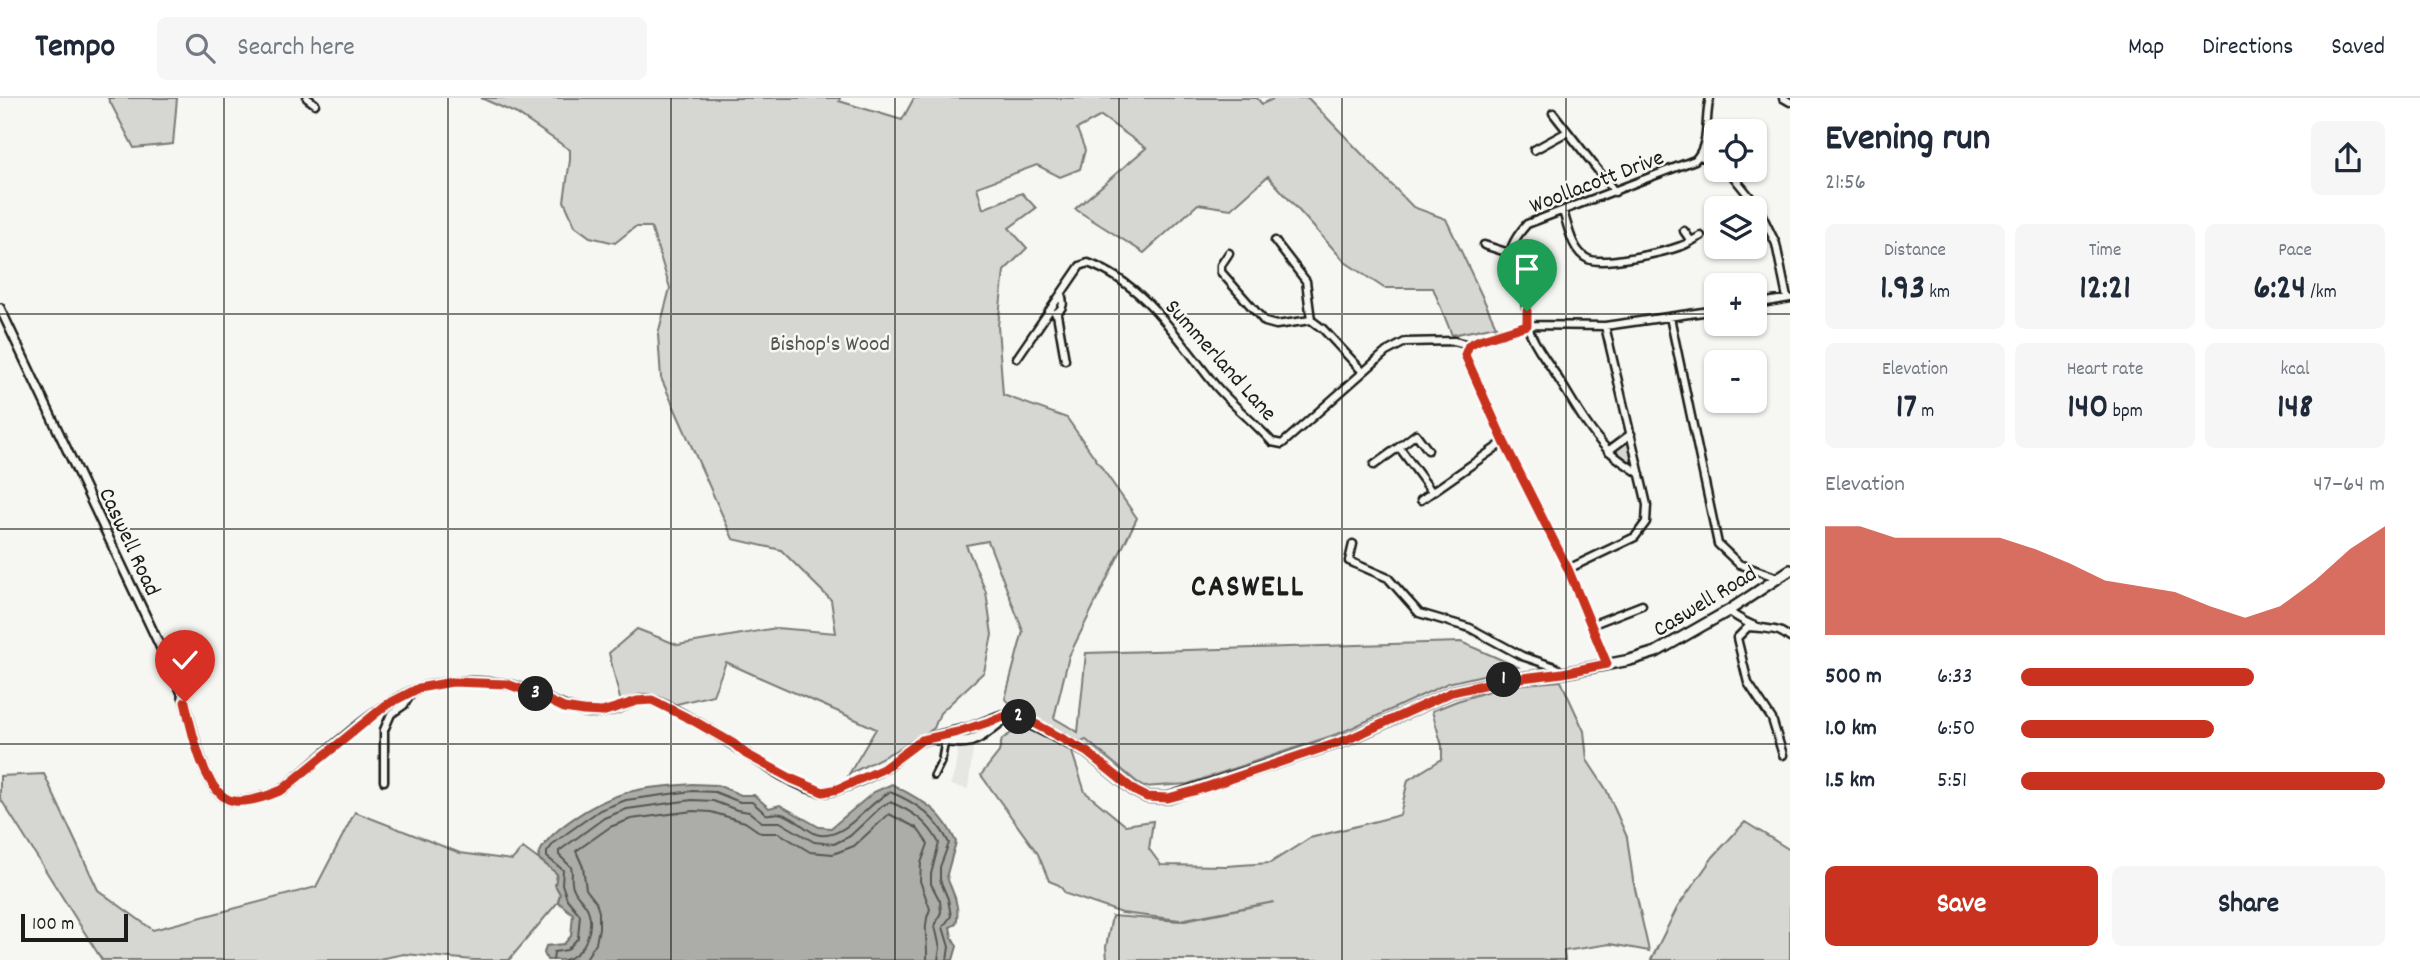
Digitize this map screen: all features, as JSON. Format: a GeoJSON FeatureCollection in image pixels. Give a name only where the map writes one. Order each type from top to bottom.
{"type":"FeatureCollection","features":[{"type":"Feature","properties":{"kind":"main road","name":"Caswell Road"},"geometry":{"type":"LineString","coordinates":[[932,738],[1010,715],[1026,719],[1087,752],[1135,791],[1147,797],[1168,798],[1349,739],[1452,692],[1505,680],[1563,673],[1656,652],[1728,611],[1790,570]]}},
{"type":"Feature","properties":{"kind":"main road"},"geometry":{"type":"LineString","coordinates":[[932,738],[965,743],[974,741],[1010,715]]}},
{"type":"Feature","properties":{"kind":"street"},"geometry":{"type":"LineString","coordinates":[[307,98],[316,104]]}},
{"type":"Feature","properties":{"kind":"street"},"geometry":{"type":"LineString","coordinates":[[1704,158],[1699,156],[1704,146],[1710,98]]}},
{"type":"Feature","properties":{"kind":"street"},"geometry":{"type":"LineString","coordinates":[[1783,98],[1790,102]]}},
{"type":"Feature","properties":{"kind":"street"},"geometry":{"type":"LineString","coordinates":[[1553,113],[1615,192]]}},
{"type":"Feature","properties":{"kind":"street"},"geometry":{"type":"LineString","coordinates":[[1534,150],[1567,131]]}},
{"type":"Feature","properties":{"kind":"street","name":"Woollacott Drive"},"geometry":{"type":"LineString","coordinates":[[1509,253],[1516,236],[1527,224],[1615,192],[1695,160],[1699,156]]}},
{"type":"Feature","properties":{"kind":"street"},"geometry":{"type":"LineString","coordinates":[[1738,182],[1758,207],[1776,244],[1789,298],[1767,302]]}},
{"type":"Feature","properties":{"kind":"street"},"geometry":{"type":"LineString","coordinates":[[1563,211],[1576,248],[1588,259],[1611,261],[1682,246],[1701,236]]}},
{"type":"Feature","properties":{"kind":"street"},"geometry":{"type":"LineString","coordinates":[[1684,231],[1691,241]]}},
{"type":"Feature","properties":{"kind":"street"},"geometry":{"type":"LineString","coordinates":[[1275,241],[1306,281],[1311,320]]}},
{"type":"Feature","properties":{"kind":"street"},"geometry":{"type":"LineString","coordinates":[[1484,245],[1509,253],[1511,272],[1527,311],[1527,325],[1536,346],[1590,430],[1608,451],[1640,474]]}},
{"type":"Feature","properties":{"kind":"street"},"geometry":{"type":"LineString","coordinates":[[1229,253],[1221,265],[1221,272],[1262,319],[1276,325],[1311,320],[1323,329],[1363,372]]}},
{"type":"Feature","properties":{"kind":"street","name":"Summerland Lane"},"geometry":{"type":"LineString","coordinates":[[1017,358],[1080,266],[1088,263],[1116,276],[1163,319],[1216,387],[1272,442],[1282,444],[1386,352],[1405,342],[1454,341],[1469,345],[1527,325],[1605,326],[1704,312]]}},
{"type":"Feature","properties":{"kind":"street","name":"Summerland Lane"},"geometry":{"type":"LineString","coordinates":[[1061,294],[1064,303],[1057,314],[1066,360]]}},
{"type":"Feature","properties":{"kind":"street","name":"Caswell Road"},"geometry":{"type":"LineString","coordinates":[[0,309],[175,678],[185,702],[198,753],[214,786],[223,797],[234,801],[263,797],[282,790],[386,705],[412,692],[452,682],[507,684],[564,708],[593,712],[614,710],[637,701],[652,700],[694,721],[792,779],[823,792],[838,789],[883,769],[914,744],[932,738]]}},
{"type":"Feature","properties":{"kind":"street"},"geometry":{"type":"LineString","coordinates":[[1046,313],[1057,314]]}},
{"type":"Feature","properties":{"kind":"street"},"geometry":{"type":"LineString","coordinates":[[1670,317],[1718,544],[1739,564],[1778,578]]}},
{"type":"Feature","properties":{"kind":"street"},"geometry":{"type":"LineString","coordinates":[[1568,569],[1635,537],[1642,530],[1647,516],[1647,505],[1605,326]]}},
{"type":"Feature","properties":{"kind":"street"},"geometry":{"type":"LineString","coordinates":[[1469,345],[1465,355],[1504,442],[1568,569],[1607,664]]}},
{"type":"Feature","properties":{"kind":"street"},"geometry":{"type":"LineString","coordinates":[[1411,428],[1428,450]]}},
{"type":"Feature","properties":{"kind":"street"},"geometry":{"type":"LineString","coordinates":[[1374,465],[1416,434]]}},
{"type":"Feature","properties":{"kind":"street"},"geometry":{"type":"LineString","coordinates":[[1608,451],[1631,434]]}},
{"type":"Feature","properties":{"kind":"street"},"geometry":{"type":"LineString","coordinates":[[1421,500],[1504,442]]}},
{"type":"Feature","properties":{"kind":"street"},"geometry":{"type":"LineString","coordinates":[[1399,447],[1432,492]]}},
{"type":"Feature","properties":{"kind":"street"},"geometry":{"type":"LineString","coordinates":[[1353,544],[1349,561],[1388,578],[1419,613],[1470,628],[1522,656],[1555,667],[1563,673]]}},
{"type":"Feature","properties":{"kind":"street"},"geometry":{"type":"LineString","coordinates":[[1591,625],[1642,605]]}},
{"type":"Feature","properties":{"kind":"street"},"geometry":{"type":"LineString","coordinates":[[1728,611],[1744,622],[1760,628]]}},
{"type":"Feature","properties":{"kind":"street"},"geometry":{"type":"LineString","coordinates":[[1783,755],[1772,719],[1748,683],[1737,638],[1748,627],[1780,629],[1790,638]]}},
{"type":"Feature","properties":{"kind":"street"},"geometry":{"type":"LineString","coordinates":[[384,781],[384,730],[390,714],[404,705],[412,692]]}},
{"type":"Feature","properties":{"kind":"street"},"geometry":{"type":"LineString","coordinates":[[934,776],[942,760],[946,741]]}},
{"type":"Feature","properties":{"kind":"shaded area"},"geometry":{"type":"Polygon","coordinates":[[[958,747],[973,748],[968,789],[950,785],[958,747]]]}},
{"type":"Feature","properties":{"kind":"green space"},"geometry":{"type":"Polygon","coordinates":[[[108,98],[177,98],[173,144],[134,148],[108,98]]]}},
{"type":"Feature","properties":{"kind":"green space","name":"Bishop's Wood"},"geometry":{"type":"Polygon","coordinates":[[[481,98],[840,98],[839,101],[902,120],[914,98],[1257,98],[1262,104],[1275,98],[1308,98],[1413,207],[1446,219],[1496,326],[1452,335],[1433,288],[1384,288],[1345,262],[1268,176],[1231,209],[1198,204],[1144,253],[1075,209],[1146,148],[1101,116],[1077,129],[1085,150],[1080,169],[1060,177],[1037,165],[977,187],[983,209],[1022,193],[1036,208],[1009,228],[1027,248],[1004,271],[998,326],[1003,395],[1067,418],[1137,518],[1069,656],[1054,718],[1078,732],[1086,653],[1461,642],[1518,667],[1448,683],[1343,732],[1188,784],[1143,787],[1086,740],[1070,746],[1085,792],[1125,825],[1153,821],[1149,849],[1161,865],[1226,866],[1270,863],[1310,838],[1400,815],[1408,780],[1442,759],[1442,746],[1432,711],[1509,685],[1561,681],[1584,731],[1587,760],[1606,789],[1627,837],[1633,880],[1649,951],[1610,944],[1564,951],[1565,960],[1107,960],[1106,947],[1112,916],[1180,921],[1274,902],[1180,920],[1122,913],[1066,894],[1059,885],[1049,881],[1038,854],[981,775],[999,752],[1002,739],[1013,732],[1025,715],[1005,699],[1023,631],[988,541],[966,545],[986,592],[992,635],[984,672],[940,713],[934,728],[917,740],[849,774],[876,729],[726,662],[713,695],[673,705],[655,697],[644,696],[621,703],[609,653],[637,629],[678,645],[776,628],[836,633],[831,600],[781,550],[733,539],[661,378],[658,334],[670,288],[651,227],[635,227],[615,243],[590,237],[575,226],[564,201],[570,150],[517,114],[481,98]]]}},
{"type":"Feature","properties":{"kind":"green space"},"geometry":{"type":"Polygon","coordinates":[[[1629,441],[1631,463],[1613,448],[1629,441]]]}},
{"type":"Feature","properties":{"kind":"green space"},"geometry":{"type":"Polygon","coordinates":[[[44,774],[98,890],[153,930],[316,887],[355,812],[460,853],[512,860],[523,848],[557,873],[560,894],[558,902],[509,960],[404,954],[374,960],[102,960],[0,798],[0,776],[44,774]]]}},
{"type":"Feature","properties":{"kind":"green space"},"geometry":{"type":"Polygon","coordinates":[[[1745,822],[1790,850],[1790,960],[1651,960],[1677,908],[1713,857],[1745,822]]]}},
{"type":"Feature","properties":{"kind":"water"},"geometry":{"type":"Polygon","coordinates":[[[692,784],[717,785],[741,795],[754,795],[769,808],[780,805],[819,827],[831,828],[874,792],[892,784],[922,801],[944,821],[956,842],[947,874],[957,911],[956,924],[950,927],[957,946],[953,960],[547,960],[544,953],[546,946],[564,944],[571,936],[573,914],[558,902],[560,894],[555,885],[557,874],[538,858],[550,838],[573,819],[611,798],[639,790],[692,784]]]}},
{"type":"Feature","properties":{"kind":"district","name":"CASWELL"},"geometry":{"type":"Point","coordinates":[1248,585]}},
{"type":"Feature","properties":{"kind":"route"},"geometry":{"type":"LineString","coordinates":[[185,702],[198,753],[214,786],[223,797],[234,801],[263,797],[282,790],[386,705],[419,688],[452,682],[507,684],[564,708],[583,711],[602,712],[645,699],[652,700],[694,721],[792,779],[823,792],[831,792],[883,769],[922,740],[958,732],[1010,715],[1026,719],[1087,752],[1135,791],[1147,797],[1168,798],[1194,791],[1349,739],[1452,692],[1476,685],[1607,664],[1568,569],[1504,442],[1465,355],[1469,345],[1479,340],[1527,325],[1527,311]]}}]}
